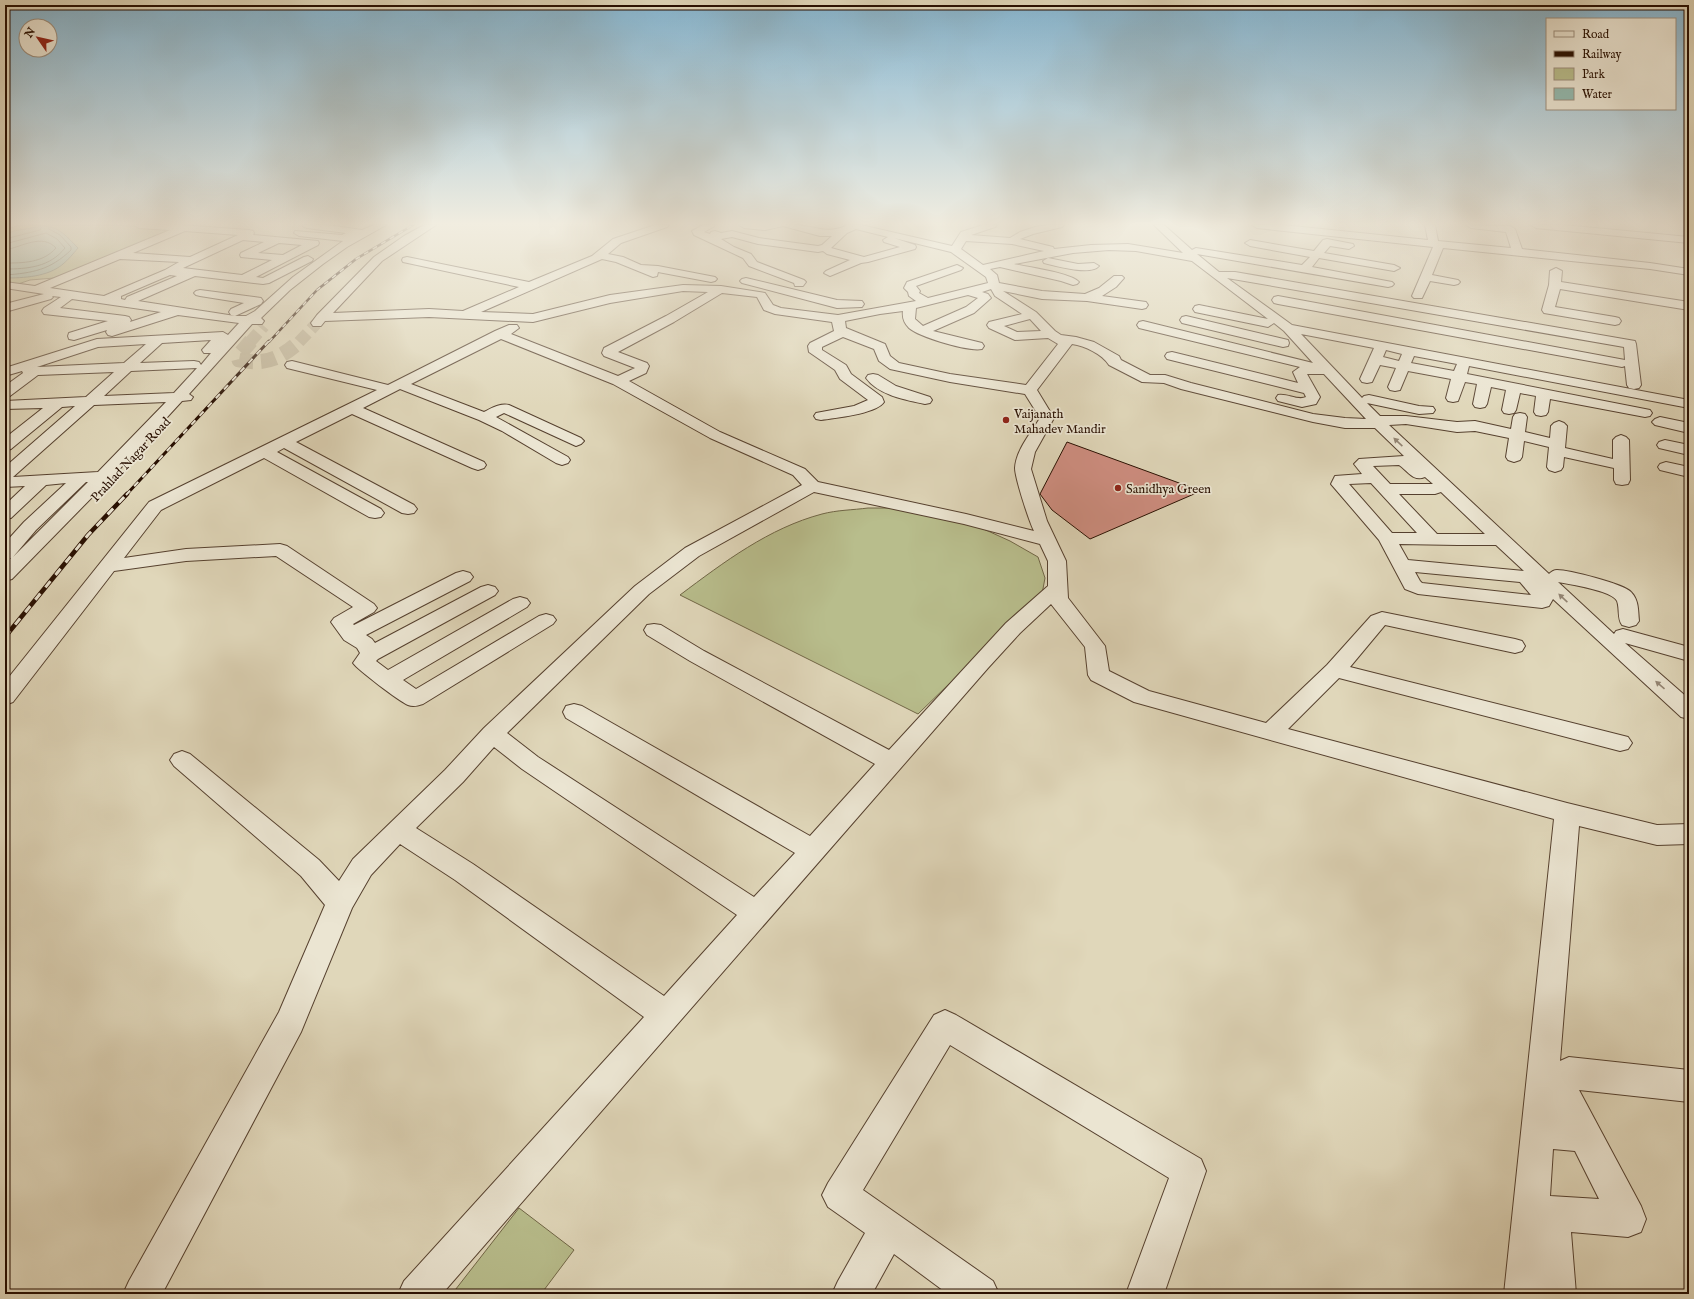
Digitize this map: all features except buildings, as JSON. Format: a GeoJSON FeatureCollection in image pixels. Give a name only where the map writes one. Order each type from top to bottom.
{"type":"FeatureCollection","features":[{"type":"Feature","properties":{"kind":"street"},"geometry":{"type":"LineString","coordinates":[[8,286],[38,293],[255,322]]}},
{"type":"Feature","properties":{"kind":"street"},"geometry":{"type":"LineString","coordinates":[[5,308],[54,286]]}},
{"type":"Feature","properties":{"kind":"street"},"geometry":{"type":"LineString","coordinates":[[65,339],[125,320],[79,313],[48,311],[63,296],[84,286]]}},
{"type":"Feature","properties":{"kind":"street"},"geometry":{"type":"LineString","coordinates":[[99,299],[130,286]]}},
{"type":"Feature","properties":{"kind":"street"},"geometry":{"type":"LineString","coordinates":[[136,286],[109,297],[173,310],[228,313],[238,311],[257,302],[256,300],[193,296]]}},
{"type":"Feature","properties":{"kind":"street"},"geometry":{"type":"LineString","coordinates":[[137,302],[169,286]]}},
{"type":"Feature","properties":{"kind":"street"},"geometry":{"type":"LineString","coordinates":[[63,296],[137,302],[180,286]]}},
{"type":"Feature","properties":{"kind":"street"},"geometry":{"type":"LineString","coordinates":[[5,370],[173,310],[193,296],[216,286]]}},
{"type":"Feature","properties":{"kind":"street","name":"Prahlad Nagar Road"},"geometry":{"type":"LineString","coordinates":[[5,592],[108,476],[255,322],[271,302],[290,286]]}},
{"type":"Feature","properties":{"kind":"street"},"geometry":{"type":"LineString","coordinates":[[352,286],[318,321],[364,315],[466,314],[533,318]]}},
{"type":"Feature","properties":{"kind":"street"},"geometry":{"type":"LineString","coordinates":[[466,314],[530,286]]}},
{"type":"Feature","properties":{"kind":"street"},"geometry":{"type":"LineString","coordinates":[[678,286],[683,288]]}},
{"type":"Feature","properties":{"kind":"street"},"geometry":{"type":"LineString","coordinates":[[763,286],[837,304],[872,303],[892,309]]}},
{"type":"Feature","properties":{"kind":"street"},"geometry":{"type":"LineString","coordinates":[[781,290],[791,286]]}},
{"type":"Feature","properties":{"kind":"street"},"geometry":{"type":"LineString","coordinates":[[911,286],[910,288],[914,291],[913,294],[915,296],[927,302]]}},
{"type":"Feature","properties":{"kind":"street"},"geometry":{"type":"LineString","coordinates":[[942,307],[972,292],[979,286]]}},
{"type":"Feature","properties":{"kind":"street"},"geometry":{"type":"LineString","coordinates":[[994,286],[999,294],[1032,315],[1055,337],[1066,343],[1030,390]]}},
{"type":"Feature","properties":{"kind":"street"},"geometry":{"type":"LineString","coordinates":[[1017,286],[1042,294],[1142,305]]}},
{"type":"Feature","properties":{"kind":"street"},"geometry":{"type":"LineString","coordinates":[[1088,298],[1110,286]]}},
{"type":"Feature","properties":{"kind":"street"},"geometry":{"type":"LineString","coordinates":[[1231,286],[1292,339],[1382,422],[1557,576],[1626,629],[1689,694]]}},
{"type":"Feature","properties":{"kind":"street"},"geometry":{"type":"LineString","coordinates":[[1213,392],[1220,383],[1223,383],[1306,403],[1313,400],[1283,316],[1240,286]]}},
{"type":"Feature","properties":{"kind":"street"},"geometry":{"type":"LineString","coordinates":[[1316,286],[1354,310],[1442,336],[1536,353],[1624,372]]}},
{"type":"Feature","properties":{"kind":"street"},"geometry":{"type":"LineString","coordinates":[[1418,296],[1422,286]]}},
{"type":"Feature","properties":{"kind":"street"},"geometry":{"type":"LineString","coordinates":[[1555,286],[1548,310],[1614,321]]}},
{"type":"Feature","properties":{"kind":"street"},"geometry":{"type":"LineString","coordinates":[[1559,286],[1689,306]]}},
{"type":"Feature","properties":{"kind":"street"},"geometry":{"type":"LineString","coordinates":[[5,696],[155,506],[533,318],[610,299],[683,288],[722,289],[757,294],[760,295],[768,307],[840,326],[880,347],[884,358],[891,364],[899,367],[958,379],[1030,390]]}},
{"type":"Feature","properties":{"kind":"street"},"geometry":{"type":"LineString","coordinates":[[618,381],[641,370],[642,366],[609,353],[609,351],[670,319],[722,289]]}},
{"type":"Feature","properties":{"kind":"street"},"geometry":{"type":"LineString","coordinates":[[821,416],[857,410],[877,402],[877,400],[845,376],[841,368],[815,350],[815,346],[840,326],[892,309],[972,292],[984,296],[985,298],[970,310],[923,331]]}},
{"type":"Feature","properties":{"kind":"street"},"geometry":{"type":"LineString","coordinates":[[7,298],[38,293]]}},
{"type":"Feature","properties":{"kind":"street"},"geometry":{"type":"LineString","coordinates":[[1280,296],[1354,310],[1442,336],[1536,353],[1624,372]]}},
{"type":"Feature","properties":{"kind":"street"},"geometry":{"type":"LineString","coordinates":[[910,306],[908,314],[911,323],[923,331],[953,341],[977,346]]}},
{"type":"Feature","properties":{"kind":"street"},"geometry":{"type":"LineString","coordinates":[[1199,309],[1292,339],[1369,399],[1382,422],[1494,539],[1544,598],[1542,602],[1418,588],[1412,585],[1387,538],[1339,484],[1341,480],[1435,489]]}},
{"type":"Feature","properties":{"kind":"street"},"geometry":{"type":"LineString","coordinates":[[1130,333],[1292,339],[1354,310]]}},
{"type":"Feature","properties":{"kind":"street"},"geometry":{"type":"LineString","coordinates":[[1032,315],[993,325],[1015,336],[1055,337],[1076,339],[1085,342],[1114,359],[1114,362],[1147,379],[1166,378],[1186,386],[1330,421],[1382,422],[1406,420],[1457,427],[1476,421]]}},
{"type":"Feature","properties":{"kind":"street"},"geometry":{"type":"LineString","coordinates":[[1171,317],[1292,339]]}},
{"type":"Feature","properties":{"kind":"street"},"geometry":{"type":"LineString","coordinates":[[806,318],[840,326]]}},
{"type":"Feature","properties":{"kind":"street"},"geometry":{"type":"LineString","coordinates":[[1147,323],[1292,339],[1381,346],[1536,353],[1630,344],[1624,372]]}},
{"type":"Feature","properties":{"kind":"street"},"geometry":{"type":"LineString","coordinates":[[500,334],[618,381],[715,435],[799,472],[812,486],[966,519],[1047,540]]}},
{"type":"Feature","properties":{"kind":"street"},"geometry":{"type":"LineString","coordinates":[[5,370],[100,343],[223,336],[162,398]]}},
{"type":"Feature","properties":{"kind":"street"},"geometry":{"type":"LineString","coordinates":[[1442,336],[1460,371],[1485,381],[1514,387],[1541,401],[1689,428]]}},
{"type":"Feature","properties":{"kind":"street"},"geometry":{"type":"LineString","coordinates":[[1375,360],[1406,360],[1442,336],[1536,353],[1689,404]]}},
{"type":"Feature","properties":{"kind":"street"},"geometry":{"type":"LineString","coordinates":[[125,400],[188,338]]}},
{"type":"Feature","properties":{"kind":"street"},"geometry":{"type":"LineString","coordinates":[[1292,339],[1300,372],[1305,370],[1327,371]]}},
{"type":"Feature","properties":{"kind":"street"},"geometry":{"type":"LineString","coordinates":[[5,475],[158,340]]}},
{"type":"Feature","properties":{"kind":"street"},"geometry":{"type":"LineString","coordinates":[[97,369],[129,341]]}},
{"type":"Feature","properties":{"kind":"street"},"geometry":{"type":"LineString","coordinates":[[5,418],[100,343]]}},
{"type":"Feature","properties":{"kind":"street"},"geometry":{"type":"LineString","coordinates":[[1367,379],[1381,346]]}},
{"type":"Feature","properties":{"kind":"street"},"geometry":{"type":"LineString","coordinates":[[1536,353],[1541,401]]}},
{"type":"Feature","properties":{"kind":"street"},"geometry":{"type":"LineString","coordinates":[[1172,356],[1309,390]]}},
{"type":"Feature","properties":{"kind":"street"},"geometry":{"type":"LineString","coordinates":[[1395,387],[1406,360]]}},
{"type":"Feature","properties":{"kind":"street"},"geometry":{"type":"LineString","coordinates":[[5,370],[34,371],[194,365]]}},
{"type":"Feature","properties":{"kind":"street"},"geometry":{"type":"LineString","coordinates":[[292,365],[394,387],[484,417],[514,432],[562,460]]}},
{"type":"Feature","properties":{"kind":"street"},"geometry":{"type":"LineString","coordinates":[[856,384],[899,367]]}},
{"type":"Feature","properties":{"kind":"street"},"geometry":{"type":"LineString","coordinates":[[5,393],[34,371]]}},
{"type":"Feature","properties":{"kind":"street"},"geometry":{"type":"LineString","coordinates":[[1453,398],[1460,371]]}},
{"type":"Feature","properties":{"kind":"street"},"geometry":{"type":"LineString","coordinates":[[873,378],[898,392],[925,400]]}},
{"type":"Feature","properties":{"kind":"street"},"geometry":{"type":"LineString","coordinates":[[1476,421],[1485,381]]}},
{"type":"Feature","properties":{"kind":"street"},"geometry":{"type":"LineString","coordinates":[[1514,387],[1514,414],[1517,436],[1514,457]]}},
{"type":"Feature","properties":{"kind":"street"},"geometry":{"type":"LineString","coordinates":[[1030,390],[1047,418],[1027,452],[1023,470],[1038,521],[1057,561],[1058,593],[1095,646],[1099,675],[1142,697],[1567,813],[1657,836],[1689,834]]}},
{"type":"Feature","properties":{"kind":"street"},"geometry":{"type":"LineString","coordinates":[[5,405],[182,397]]}},
{"type":"Feature","properties":{"kind":"street"},"geometry":{"type":"LineString","coordinates":[[1369,399],[1427,404],[1517,436],[1557,447],[1622,473],[1621,440]]}},
{"type":"Feature","properties":{"kind":"street"},"geometry":{"type":"LineString","coordinates":[[8,441],[58,402]]}},
{"type":"Feature","properties":{"kind":"street"},"geometry":{"type":"LineString","coordinates":[[1671,405],[1689,408]]}},
{"type":"Feature","properties":{"kind":"street"},"geometry":{"type":"LineString","coordinates":[[351,408],[478,465]]}},
{"type":"Feature","properties":{"kind":"street"},"geometry":{"type":"LineString","coordinates":[[484,417],[504,408],[576,441]]}},
{"type":"Feature","properties":{"kind":"street"},"geometry":{"type":"LineString","coordinates":[[1555,467],[1558,426]]}},
{"type":"Feature","properties":{"kind":"street"},"geometry":{"type":"LineString","coordinates":[[8,441],[48,438]]}},
{"type":"Feature","properties":{"kind":"street"},"geometry":{"type":"LineString","coordinates":[[284,442],[408,509]]}},
{"type":"Feature","properties":{"kind":"street"},"geometry":{"type":"LineString","coordinates":[[1665,445],[1689,450]]}},
{"type":"Feature","properties":{"kind":"street"},"geometry":{"type":"LineString","coordinates":[[264,451],[376,513]]}},
{"type":"Feature","properties":{"kind":"street"},"geometry":{"type":"LineString","coordinates":[[1432,539],[1378,483],[1362,464],[1365,462],[1400,460],[1406,462],[1689,711]]}},
{"type":"Feature","properties":{"kind":"street"},"geometry":{"type":"LineString","coordinates":[[1666,467],[1689,472]]}},
{"type":"Feature","properties":{"kind":"street"},"geometry":{"type":"LineString","coordinates":[[5,482],[108,476]]}},
{"type":"Feature","properties":{"kind":"street","name":"Prahlad Nagar Road"},"geometry":{"type":"LineString","coordinates":[[5,575],[108,476]]}},
{"type":"Feature","properties":{"kind":"street"},"geometry":{"type":"LineString","coordinates":[[5,554],[30,526],[81,478]]}},
{"type":"Feature","properties":{"kind":"street"},"geometry":{"type":"LineString","coordinates":[[5,514],[41,480]]}},
{"type":"Feature","properties":{"kind":"street"},"geometry":{"type":"LineString","coordinates":[[142,1294],[290,1022],[340,903],[362,867],[454,776],[492,734],[642,590],[692,552],[812,486]]}},
{"type":"Feature","properties":{"kind":"street"},"geometry":{"type":"LineString","coordinates":[[5,527],[30,526]]}},
{"type":"Feature","properties":{"kind":"street"},"geometry":{"type":"LineString","coordinates":[[1387,538],[1494,539]]}},
{"type":"Feature","properties":{"kind":"street"},"geometry":{"type":"LineString","coordinates":[[108,566],[186,556],[280,550],[368,608],[341,622],[363,644],[364,663],[415,699],[546,620]]}},
{"type":"Feature","properties":{"kind":"street"},"geometry":{"type":"LineString","coordinates":[[1402,565],[1525,577]]}},
{"type":"Feature","properties":{"kind":"street"},"geometry":{"type":"LineString","coordinates":[[1557,576],[1622,593],[1626,598],[1626,629]]}},
{"type":"Feature","properties":{"kind":"street"},"geometry":{"type":"LineString","coordinates":[[363,644],[477,583],[363,644]]}},
{"type":"Feature","properties":{"kind":"street"},"geometry":{"type":"LineString","coordinates":[[417,1294],[665,1014],[980,663],[1013,628],[1058,593]]}},
{"type":"Feature","properties":{"kind":"street"},"geometry":{"type":"LineString","coordinates":[[387,680],[520,603]]}},
{"type":"Feature","properties":{"kind":"street"},"geometry":{"type":"LineString","coordinates":[[1271,732],[1334,670],[1378,620],[1382,618],[1515,646]]}},
{"type":"Feature","properties":{"kind":"street"},"geometry":{"type":"LineString","coordinates":[[1626,629],[1689,654]]}},
{"type":"Feature","properties":{"kind":"street"},"geometry":{"type":"LineString","coordinates":[[654,630],[697,656],[891,762]]}},
{"type":"Feature","properties":{"kind":"street"},"geometry":{"type":"LineString","coordinates":[[1334,670],[1620,743]]}},
{"type":"Feature","properties":{"kind":"street"},"geometry":{"type":"LineString","coordinates":[[574,712],[812,850]]}},
{"type":"Feature","properties":{"kind":"street"},"geometry":{"type":"LineString","coordinates":[[492,734],[530,763],[756,913]]}},
{"type":"Feature","properties":{"kind":"street"},"geometry":{"type":"LineString","coordinates":[[182,760],[310,868],[322,880],[340,903]]}},
{"type":"Feature","properties":{"kind":"street"},"geometry":{"type":"LineString","coordinates":[[1557,1294],[1541,1212],[1538,1131],[1567,813]]}},
{"type":"Feature","properties":{"kind":"street"},"geometry":{"type":"LineString","coordinates":[[398,830],[464,872],[665,1014]]}},
{"type":"Feature","properties":{"kind":"street"},"geometry":{"type":"LineString","coordinates":[[980,1294],[840,1195],[945,1025],[1190,1172],[1146,1294]]}},
{"type":"Feature","properties":{"kind":"street"},"geometry":{"type":"LineString","coordinates":[[1541,1212],[1628,1219],[1563,1092],[1561,1079],[1569,1072],[1689,1086]]}},
{"type":"Feature","properties":{"kind":"street"},"geometry":{"type":"LineString","coordinates":[[1538,1131],[1585,1135]]}},
{"type":"Feature","properties":{"kind":"street"},"geometry":{"type":"LineString","coordinates":[[1523,1294],[1541,1212]]}},
{"type":"Feature","properties":{"kind":"street"},"geometry":{"type":"LineString","coordinates":[[851,1294],[888,1228]]}},
{"type":"Feature","properties":{"kind":"green space"},"geometry":{"type":"Polygon","coordinates":[[[868,508],[895,508],[977,526],[1010,541],[1038,557],[1045,578],[1042,594],[918,714],[680,595],[713,570],[748,547],[784,528],[802,520],[822,514],[868,508]]]}},
{"type":"Feature","properties":{"kind":"green space"},"geometry":{"type":"Polygon","coordinates":[[[519,1208],[574,1250],[541,1294],[452,1294],[519,1208]]]}},
{"type":"Feature","properties":{"kind":"tunnel"},"geometry":{"type":"LineString","coordinates":[[300,341],[316,324]]}},
{"type":"Feature","properties":{"kind":"tunnel"},"geometry":{"type":"LineString","coordinates":[[250,342],[264,326]]}},
{"type":"Feature","properties":{"kind":"tunnel"},"geometry":{"type":"LineString","coordinates":[[251,341],[238,356],[239,360],[257,362],[272,359],[286,352],[300,341]]}},
{"type":"Feature","properties":{"kind":"railway"},"geometry":{"type":"LineString","coordinates":[[269,342],[323,286]]}},
{"type":"Feature","properties":{"kind":"railway"},"geometry":{"type":"LineString","coordinates":[[126,495],[269,341]]}},
{"type":"Feature","properties":{"kind":"railway"},"geometry":{"type":"LineString","coordinates":[[5,637],[88,535],[127,494]]}},
{"type":"Feature","properties":{"kind":"place","name":"Vaijanath Mahadev Mandir"},"geometry":{"type":"Point","coordinates":[1006,420]}},
{"type":"Feature","properties":{"kind":"place","name":"Sanidhya Green"},"geometry":{"type":"Point","coordinates":[1118,488]}}]}
